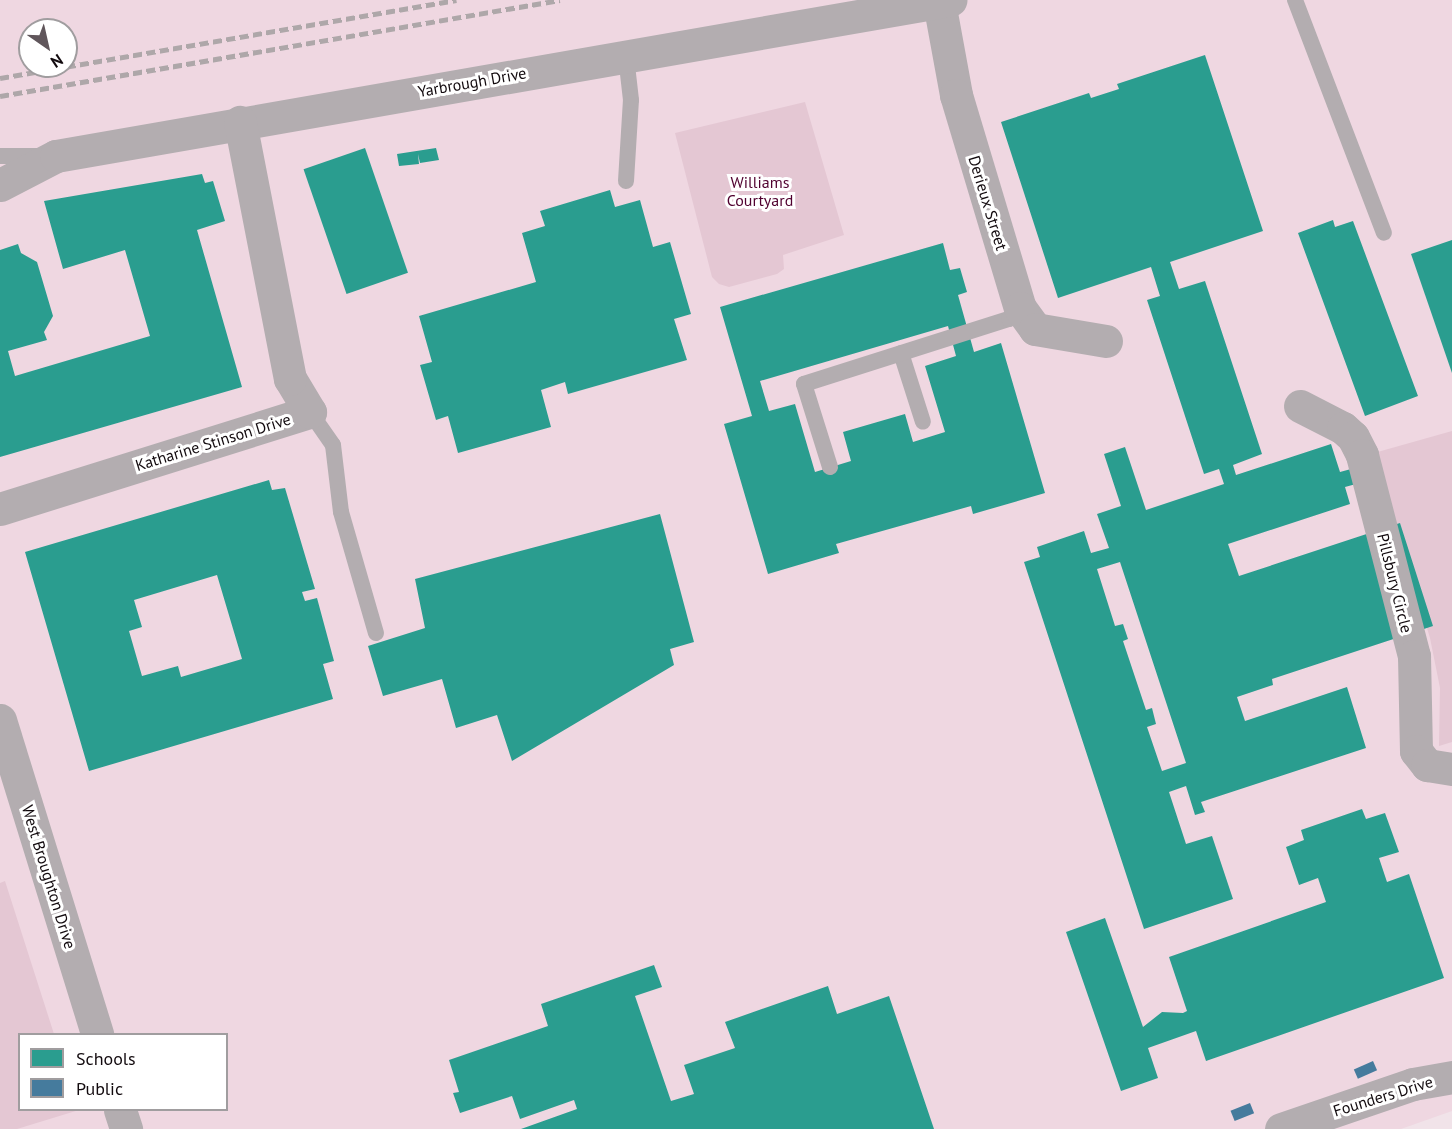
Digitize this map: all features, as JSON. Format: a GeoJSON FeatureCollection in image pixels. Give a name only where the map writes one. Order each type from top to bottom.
{"type":"FeatureCollection","features":[{"type":"Feature","properties":{"kind":"street","name":"Yarbrough Drive"},"geometry":{"type":"LineString","coordinates":[[0,184],[56,156],[240,122],[945,1]]}},
{"type":"Feature","properties":{"kind":"street","name":"Derieux Street"},"geometry":{"type":"LineString","coordinates":[[945,1],[956,95],[1020,308],[1035,329],[1106,341]]}},
{"type":"Feature","properties":{"kind":"street","name":"Katharine Stinson Drive"},"geometry":{"type":"LineString","coordinates":[[0,508],[310,412],[290,379],[240,122]]}},
{"type":"Feature","properties":{"kind":"street","name":"Pillsbury Circle"},"geometry":{"type":"LineString","coordinates":[[1300,406],[1343,428],[1353,437],[1362,455],[1414,656],[1416,751],[1427,765],[1452,769]]}},
{"type":"Feature","properties":{"kind":"street","name":"West Broughton Drive"},"geometry":{"type":"LineString","coordinates":[[0,720],[96,1033]]}},
{"type":"Feature","properties":{"kind":"street","name":"Founders Drive"},"geometry":{"type":"LineString","coordinates":[[1281,1129],[1413,1084],[1452,1077]]}},
{"type":"Feature","properties":{"kind":"street"},"geometry":{"type":"LineString","coordinates":[[120,1111],[126,1129]]}},
{"type":"Feature","properties":{"kind":"lane"},"geometry":{"type":"LineString","coordinates":[[1295,0],[1384,233]]}},
{"type":"Feature","properties":{"kind":"lane"},"geometry":{"type":"LineString","coordinates":[[626,56],[631,128],[626,181]]}},
{"type":"Feature","properties":{"kind":"lane"},"geometry":{"type":"LineString","coordinates":[[0,156],[56,156]]}},
{"type":"Feature","properties":{"kind":"lane"},"geometry":{"type":"LineString","coordinates":[[830,467],[804,384],[1009,319],[1020,308]]}},
{"type":"Feature","properties":{"kind":"lane"},"geometry":{"type":"LineString","coordinates":[[901,353],[923,422]]}},
{"type":"Feature","properties":{"kind":"lane"},"geometry":{"type":"LineString","coordinates":[[310,412],[333,445],[340,512],[376,633]]}},
{"type":"Feature","properties":{"kind":"shaded area"},"geometry":{"type":"Polygon","coordinates":[[[0,0],[1452,0],[1452,1111],[1401,1129],[0,1129],[0,0]]]}},
{"type":"Feature","properties":{"kind":"green space","name":"Williams Courtyard"},"geometry":{"type":"Polygon","coordinates":[[[805,102],[844,235],[783,255],[784,269],[777,274],[729,287],[719,284],[712,277],[675,133],[805,102]]]}},
{"type":"Feature","properties":{"kind":"green space"},"geometry":{"type":"Polygon","coordinates":[[[1452,431],[1452,742],[1439,746],[1440,688],[1430,638],[1374,453],[1452,431]]]}},
{"type":"Feature","properties":{"kind":"green space"},"geometry":{"type":"Polygon","coordinates":[[[5,881],[54,1033],[18,1033],[18,1111],[76,1111],[17,1129],[0,1129],[0,883],[5,881]]]}},
{"type":"Feature","properties":{"kind":"building: Schools"},"geometry":{"type":"Polygon","coordinates":[[[1205,55],[1263,231],[1170,262],[1179,289],[1205,281],[1262,454],[1233,465],[1236,475],[1331,444],[1340,472],[1351,469],[1356,484],[1345,487],[1350,504],[1228,544],[1239,576],[1400,523],[1433,626],[1272,679],[1273,685],[1237,697],[1245,721],[1347,687],[1366,748],[1201,802],[1205,812],[1195,815],[1186,786],[1169,792],[1186,844],[1212,836],[1233,899],[1144,929],[1024,562],[1040,557],[1037,547],[1084,531],[1091,553],[1109,548],[1097,514],[1121,506],[1104,454],[1125,447],[1146,510],[1224,484],[1219,469],[1204,474],[1147,300],[1160,296],[1151,267],[1058,298],[1001,122],[1089,93],[1091,98],[1119,89],[1117,84],[1205,55]],[[1120,562],[1097,569],[1115,626],[1123,624],[1128,639],[1123,641],[1146,710],[1152,708],[1156,724],[1147,727],[1162,771],[1186,763],[1120,562]]]}},
{"type":"Feature","properties":{"kind":"building: Schools"},"geometry":{"type":"Polygon","coordinates":[[[365,148],[408,273],[347,294],[304,169],[365,148]]]}},
{"type":"Feature","properties":{"kind":"building: Schools"},"geometry":{"type":"Polygon","coordinates":[[[436,148],[439,160],[420,163],[418,154],[419,164],[399,166],[397,154],[436,148]]]}},
{"type":"Feature","properties":{"kind":"building: Schools"},"geometry":{"type":"Polygon","coordinates":[[[202,174],[205,183],[213,181],[225,221],[197,230],[242,387],[0,457],[0,250],[18,244],[21,253],[37,262],[53,316],[44,332],[47,340],[8,351],[15,376],[150,336],[125,250],[63,269],[44,201],[202,174]]]}},
{"type":"Feature","properties":{"kind":"building: Schools"},"geometry":{"type":"Polygon","coordinates":[[[610,190],[615,207],[640,200],[653,247],[670,242],[691,314],[674,319],[687,360],[568,394],[565,382],[541,390],[551,427],[458,453],[448,416],[436,420],[420,365],[432,362],[419,316],[536,282],[522,233],[545,226],[540,211],[610,190]]]}},
{"type":"Feature","properties":{"kind":"building: Schools"},"geometry":{"type":"Polygon","coordinates":[[[1333,220],[1335,227],[1353,221],[1418,396],[1365,416],[1298,233],[1333,220]]]}},
{"type":"Feature","properties":{"kind":"building: Schools"},"geometry":{"type":"Polygon","coordinates":[[[1452,240],[1452,373],[1411,254],[1452,240]]]}},
{"type":"Feature","properties":{"kind":"building: Schools"},"geometry":{"type":"Polygon","coordinates":[[[943,243],[950,270],[960,268],[967,292],[958,295],[974,352],[1001,343],[1045,493],[973,514],[971,506],[836,544],[839,553],[768,574],[724,424],[752,416],[720,307],[943,243]],[[948,326],[760,381],[769,411],[795,404],[815,472],[851,461],[843,432],[905,414],[913,442],[945,432],[925,366],[956,356],[948,326]]]}},
{"type":"Feature","properties":{"kind":"building: Schools"},"geometry":{"type":"Polygon","coordinates":[[[269,480],[272,490],[285,488],[315,589],[302,592],[305,601],[317,598],[334,661],[323,664],[333,699],[89,771],[25,552],[269,480]],[[217,575],[134,600],[142,627],[129,631],[142,676],[178,666],[181,677],[242,659],[217,575]]]}},
{"type":"Feature","properties":{"kind":"building: Schools"},"geometry":{"type":"Polygon","coordinates":[[[660,514],[694,642],[670,649],[674,665],[512,761],[497,715],[456,728],[442,679],[383,696],[368,646],[425,628],[415,579],[660,514]]]}},
{"type":"Feature","properties":{"kind":"building: Schools"},"geometry":{"type":"Polygon","coordinates":[[[1362,809],[1366,819],[1385,813],[1399,852],[1379,858],[1387,882],[1409,874],[1444,978],[1206,1061],[1196,1031],[1148,1048],[1158,1078],[1121,1091],[1066,932],[1105,918],[1143,1027],[1162,1012],[1183,1013],[1187,1011],[1169,957],[1326,902],[1318,878],[1299,885],[1286,847],[1304,840],[1301,830],[1362,809]]]}},
{"type":"Feature","properties":{"kind":"building: Schools"},"geometry":{"type":"Polygon","coordinates":[[[654,965],[662,987],[635,996],[671,1101],[694,1094],[684,1065],[735,1048],[725,1022],[828,986],[837,1014],[889,996],[934,1129],[521,1129],[577,1109],[574,1100],[520,1119],[512,1096],[460,1113],[453,1093],[459,1092],[449,1060],[548,1026],[541,1004],[654,965]]]}},
{"type":"Feature","properties":{"kind":"building: Public"},"geometry":{"type":"Polygon","coordinates":[[[1373,1061],[1377,1070],[1358,1079],[1354,1070],[1373,1061]]]}},
{"type":"Feature","properties":{"kind":"building: Public"},"geometry":{"type":"Polygon","coordinates":[[[1250,1103],[1254,1113],[1235,1121],[1231,1111],[1250,1103]]]}},
{"type":"Feature","properties":{"kind":"railway"},"geometry":{"type":"LineString","coordinates":[[0,78],[456,0]]}},
{"type":"Feature","properties":{"kind":"railway"},"geometry":{"type":"LineString","coordinates":[[0,96],[560,0]]}}]}
